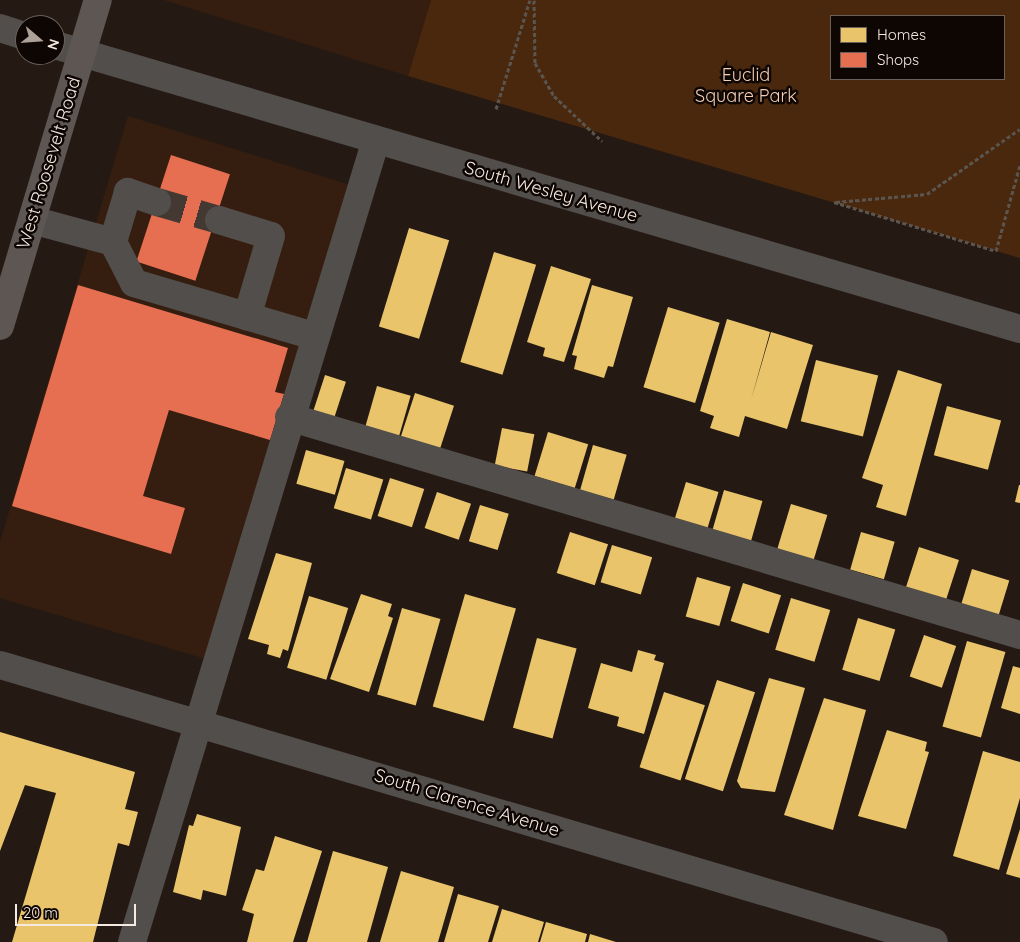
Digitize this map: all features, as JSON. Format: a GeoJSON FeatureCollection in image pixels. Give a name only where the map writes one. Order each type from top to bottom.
{"type":"FeatureCollection","features":[{"type":"Feature","properties":{"kind":"main road","name":"West Roosevelt Road"},"geometry":{"type":"LineString","coordinates":[[0,326],[98,0]]}},
{"type":"Feature","properties":{"kind":"street"},"geometry":{"type":"LineString","coordinates":[[0,28],[15,33]]}},
{"type":"Feature","properties":{"kind":"street","name":"South Wesley Avenue"},"geometry":{"type":"LineString","coordinates":[[65,49],[1020,329]]}},
{"type":"Feature","properties":{"kind":"street"},"geometry":{"type":"LineString","coordinates":[[132,942],[289,417],[376,140]]}},
{"type":"Feature","properties":{"kind":"street"},"geometry":{"type":"LineString","coordinates":[[157,202],[128,192],[113,242],[134,283],[314,336]]}},
{"type":"Feature","properties":{"kind":"street"},"geometry":{"type":"LineString","coordinates":[[32,220],[113,242]]}},
{"type":"Feature","properties":{"kind":"street"},"geometry":{"type":"LineString","coordinates":[[219,220],[271,236],[247,316]]}},
{"type":"Feature","properties":{"kind":"street"},"geometry":{"type":"LineString","coordinates":[[289,417],[1020,635]]}},
{"type":"Feature","properties":{"kind":"street","name":"South Clarence Avenue"},"geometry":{"type":"LineString","coordinates":[[0,665],[934,942]]}},
{"type":"Feature","properties":{"kind":"path"},"geometry":{"type":"LineString","coordinates":[[496,109],[532,0]]}},
{"type":"Feature","properties":{"kind":"path"},"geometry":{"type":"LineString","coordinates":[[532,0],[535,63],[554,96],[602,141]]}},
{"type":"Feature","properties":{"kind":"path"},"geometry":{"type":"LineString","coordinates":[[1020,129],[927,194],[834,202],[996,251],[1020,165]]}},
{"type":"Feature","properties":{"kind":"shaded area"},"geometry":{"type":"Polygon","coordinates":[[[164,0],[431,0],[408,76],[164,0]]]}},
{"type":"Feature","properties":{"kind":"shaded area"},"geometry":{"type":"Polygon","coordinates":[[[128,116],[350,185],[206,659],[0,598],[0,542],[128,116]]]}},
{"type":"Feature","properties":{"kind":"green space","name":"Euclid Square Park"},"geometry":{"type":"Polygon","coordinates":[[[431,0],[1020,0],[1020,258],[408,76],[431,0]]]}},
{"type":"Feature","properties":{"kind":"building: Homes"},"geometry":{"type":"Polygon","coordinates":[[[409,228],[449,240],[419,339],[379,326],[409,228]]]}},
{"type":"Feature","properties":{"kind":"building: Homes"},"geometry":{"type":"Polygon","coordinates":[[[494,252],[536,265],[502,375],[460,362],[494,252]]]}},
{"type":"Feature","properties":{"kind":"building: Homes"},"geometry":{"type":"Polygon","coordinates":[[[551,266],[591,279],[564,362],[543,356],[545,348],[527,342],[551,266]]]}},
{"type":"Feature","properties":{"kind":"building: Homes"},"geometry":{"type":"Polygon","coordinates":[[[592,285],[633,297],[613,367],[608,366],[604,378],[574,369],[577,356],[572,355],[592,285]]]}},
{"type":"Feature","properties":{"kind":"building: Homes"},"geometry":{"type":"Polygon","coordinates":[[[668,307],[720,323],[695,403],[643,387],[668,307]]]}},
{"type":"Feature","properties":{"kind":"building: Homes"},"geometry":{"type":"Polygon","coordinates":[[[727,319],[770,332],[751,400],[771,332],[813,345],[787,429],[745,416],[739,437],[710,428],[714,416],[700,411],[727,319]]]}},
{"type":"Feature","properties":{"kind":"building: Homes"},"geometry":{"type":"Polygon","coordinates":[[[816,360],[878,375],[863,437],[801,421],[816,360]]]}},
{"type":"Feature","properties":{"kind":"building: Homes"},"geometry":{"type":"Polygon","coordinates":[[[898,370],[942,384],[906,516],[876,507],[883,485],[862,478],[898,370]]]}},
{"type":"Feature","properties":{"kind":"building: Homes"},"geometry":{"type":"Polygon","coordinates":[[[325,375],[346,382],[334,420],[313,413],[325,375]]]}},
{"type":"Feature","properties":{"kind":"building: Homes"},"geometry":{"type":"Polygon","coordinates":[[[377,386],[411,396],[399,437],[365,427],[377,386]]]}},
{"type":"Feature","properties":{"kind":"building: Homes"},"geometry":{"type":"Polygon","coordinates":[[[415,393],[454,406],[440,449],[401,437],[415,393]]]}},
{"type":"Feature","properties":{"kind":"building: Homes"},"geometry":{"type":"Polygon","coordinates":[[[947,406],[1001,420],[988,470],[934,455],[947,406]]]}},
{"type":"Feature","properties":{"kind":"building: Homes"},"geometry":{"type":"Polygon","coordinates":[[[502,428],[534,434],[527,472],[495,465],[502,428]]]}},
{"type":"Feature","properties":{"kind":"building: Homes"},"geometry":{"type":"Polygon","coordinates":[[[548,432],[588,444],[575,488],[535,476],[548,432]]]}},
{"type":"Feature","properties":{"kind":"building: Homes"},"geometry":{"type":"Polygon","coordinates":[[[593,445],[627,455],[614,500],[580,490],[593,445]]]}},
{"type":"Feature","properties":{"kind":"building: Homes"},"geometry":{"type":"Polygon","coordinates":[[[306,450],[344,461],[335,495],[296,484],[306,450]]]}},
{"type":"Feature","properties":{"kind":"building: Homes"},"geometry":{"type":"Polygon","coordinates":[[[346,468],[383,479],[371,520],[334,508],[346,468]]]}},
{"type":"Feature","properties":{"kind":"building: Homes"},"geometry":{"type":"Polygon","coordinates":[[[390,478],[424,489],[412,527],[378,516],[390,478]]]}},
{"type":"Feature","properties":{"kind":"building: Homes"},"geometry":{"type":"Polygon","coordinates":[[[686,482],[719,492],[707,530],[674,520],[686,482]]]}},
{"type":"Feature","properties":{"kind":"building: Homes"},"geometry":{"type":"Polygon","coordinates":[[[1020,485],[1020,503],[1015,502],[1020,485]]]}},
{"type":"Feature","properties":{"kind":"building: Homes"},"geometry":{"type":"Polygon","coordinates":[[[724,490],[762,501],[751,541],[712,530],[724,490]]]}},
{"type":"Feature","properties":{"kind":"building: Homes"},"geometry":{"type":"Polygon","coordinates":[[[437,492],[471,504],[459,540],[425,528],[437,492]]]}},
{"type":"Feature","properties":{"kind":"building: Homes"},"geometry":{"type":"Polygon","coordinates":[[[791,504],[827,515],[814,560],[777,549],[791,504]]]}},
{"type":"Feature","properties":{"kind":"building: Homes"},"geometry":{"type":"Polygon","coordinates":[[[480,505],[509,514],[498,550],[469,541],[480,505]]]}},
{"type":"Feature","properties":{"kind":"building: Homes"},"geometry":{"type":"Polygon","coordinates":[[[570,532],[608,544],[595,585],[557,573],[570,532]]]}},
{"type":"Feature","properties":{"kind":"building: Homes"},"geometry":{"type":"Polygon","coordinates":[[[861,532],[895,542],[884,579],[850,569],[861,532]]]}},
{"type":"Feature","properties":{"kind":"building: Homes"},"geometry":{"type":"Polygon","coordinates":[[[612,545],[652,557],[641,595],[601,582],[612,545]]]}},
{"type":"Feature","properties":{"kind":"building: Homes"},"geometry":{"type":"Polygon","coordinates":[[[919,547],[959,560],[946,600],[906,587],[919,547]]]}},
{"type":"Feature","properties":{"kind":"building: Homes"},"geometry":{"type":"Polygon","coordinates":[[[276,553],[312,563],[288,651],[283,649],[280,658],[267,654],[269,645],[248,639],[276,553]]]}},
{"type":"Feature","properties":{"kind":"building: Homes"},"geometry":{"type":"Polygon","coordinates":[[[972,569],[1009,580],[997,620],[960,608],[972,569]]]}},
{"type":"Feature","properties":{"kind":"building: Homes"},"geometry":{"type":"Polygon","coordinates":[[[697,577],[731,587],[719,626],[686,616],[697,577]]]}},
{"type":"Feature","properties":{"kind":"building: Homes"},"geometry":{"type":"Polygon","coordinates":[[[743,583],[781,595],[769,633],[731,621],[743,583]]]}},
{"type":"Feature","properties":{"kind":"building: Homes"},"geometry":{"type":"Polygon","coordinates":[[[361,594],[392,604],[388,616],[393,618],[369,692],[330,679],[361,594]]]}},
{"type":"Feature","properties":{"kind":"building: Homes"},"geometry":{"type":"Polygon","coordinates":[[[465,594],[516,609],[484,721],[433,706],[465,594]]]}},
{"type":"Feature","properties":{"kind":"building: Homes"},"geometry":{"type":"Polygon","coordinates":[[[309,596],[348,608],[326,680],[287,668],[309,596]]]}},
{"type":"Feature","properties":{"kind":"building: Homes"},"geometry":{"type":"Polygon","coordinates":[[[791,598],[830,610],[814,662],[775,650],[791,598]]]}},
{"type":"Feature","properties":{"kind":"building: Homes"},"geometry":{"type":"Polygon","coordinates":[[[402,608],[440,619],[416,706],[377,695],[402,608]]]}},
{"type":"Feature","properties":{"kind":"building: Homes"},"geometry":{"type":"Polygon","coordinates":[[[858,618],[895,629],[880,681],[842,670],[858,618]]]}},
{"type":"Feature","properties":{"kind":"building: Homes"},"geometry":{"type":"Polygon","coordinates":[[[924,635],[956,646],[942,688],[910,677],[924,635]]]}},
{"type":"Feature","properties":{"kind":"building: Homes"},"geometry":{"type":"Polygon","coordinates":[[[537,638],[577,649],[553,738],[513,728],[537,638]]]}},
{"type":"Feature","properties":{"kind":"building: Homes"},"geometry":{"type":"Polygon","coordinates":[[[967,641],[1005,652],[981,738],[942,727],[967,641]]]}},
{"type":"Feature","properties":{"kind":"building: Homes"},"geometry":{"type":"Polygon","coordinates":[[[638,650],[656,655],[654,660],[664,663],[644,734],[617,726],[619,717],[588,708],[601,663],[632,672],[638,650]]]}},
{"type":"Feature","properties":{"kind":"building: Homes"},"geometry":{"type":"Polygon","coordinates":[[[1013,666],[1020,668],[1020,714],[1001,708],[1013,666]]]}},
{"type":"Feature","properties":{"kind":"building: Homes"},"geometry":{"type":"Polygon","coordinates":[[[769,678],[805,688],[775,792],[741,788],[737,781],[769,678]]]}},
{"type":"Feature","properties":{"kind":"building: Homes"},"geometry":{"type":"Polygon","coordinates":[[[717,680],[755,692],[723,791],[685,779],[717,680]]]}},
{"type":"Feature","properties":{"kind":"building: Homes"},"geometry":{"type":"Polygon","coordinates":[[[664,692],[705,705],[680,780],[640,767],[664,692]]]}},
{"type":"Feature","properties":{"kind":"building: Homes"},"geometry":{"type":"Polygon","coordinates":[[[824,698],[866,710],[833,830],[784,815],[824,698]]]}},
{"type":"Feature","properties":{"kind":"building: Homes"},"geometry":{"type":"Polygon","coordinates":[[[887,730],[927,742],[925,751],[929,752],[906,829],[858,816],[887,730]]]}},
{"type":"Feature","properties":{"kind":"building: Homes"},"geometry":{"type":"Polygon","coordinates":[[[0,732],[135,772],[125,809],[138,812],[129,846],[118,843],[93,942],[12,942],[56,793],[25,785],[0,851],[0,732]]]}},
{"type":"Feature","properties":{"kind":"building: Homes"},"geometry":{"type":"Polygon","coordinates":[[[983,751],[1020,762],[1020,798],[999,870],[953,856],[983,751]]]}},
{"type":"Feature","properties":{"kind":"building: Homes"},"geometry":{"type":"Polygon","coordinates":[[[197,814],[241,827],[226,896],[203,890],[201,900],[173,892],[189,825],[193,826],[197,814]]]}},
{"type":"Feature","properties":{"kind":"building: Homes"},"geometry":{"type":"Polygon","coordinates":[[[1020,829],[1020,878],[1006,874],[1020,829]]]}},
{"type":"Feature","properties":{"kind":"building: Homes"},"geometry":{"type":"Polygon","coordinates":[[[275,836],[322,851],[293,942],[247,942],[254,914],[242,910],[256,869],[264,871],[275,836]]]}},
{"type":"Feature","properties":{"kind":"building: Homes"},"geometry":{"type":"Polygon","coordinates":[[[333,851],[388,867],[367,942],[307,942],[333,851]]]}},
{"type":"Feature","properties":{"kind":"building: Homes"},"geometry":{"type":"Polygon","coordinates":[[[401,871],[454,887],[438,942],[380,942],[401,871]]]}},
{"type":"Feature","properties":{"kind":"building: Homes"},"geometry":{"type":"Polygon","coordinates":[[[458,894],[499,906],[488,942],[444,942],[458,894]]]}},
{"type":"Feature","properties":{"kind":"building: Homes"},"geometry":{"type":"Polygon","coordinates":[[[502,909],[544,922],[538,942],[492,942],[502,909]]]}},
{"type":"Feature","properties":{"kind":"building: Homes"},"geometry":{"type":"Polygon","coordinates":[[[546,922],[587,934],[585,942],[540,942],[546,922]]]}},
{"type":"Feature","properties":{"kind":"building: Homes"},"geometry":{"type":"Polygon","coordinates":[[[590,934],[616,942],[588,942],[590,934]]]}},
{"type":"Feature","properties":{"kind":"building: Shops"},"geometry":{"type":"Polygon","coordinates":[[[171,155],[230,174],[195,281],[136,262],[171,155]]]}},
{"type":"Feature","properties":{"kind":"building: Shops"},"geometry":{"type":"Polygon","coordinates":[[[78,285],[288,348],[275,392],[284,394],[270,440],[169,410],[143,496],[185,508],[171,554],[12,506],[78,285]]]}},
{"type":"Feature","properties":{"kind":"tunnel"},"geometry":{"type":"LineString","coordinates":[[157,202],[219,220]]}}]}
